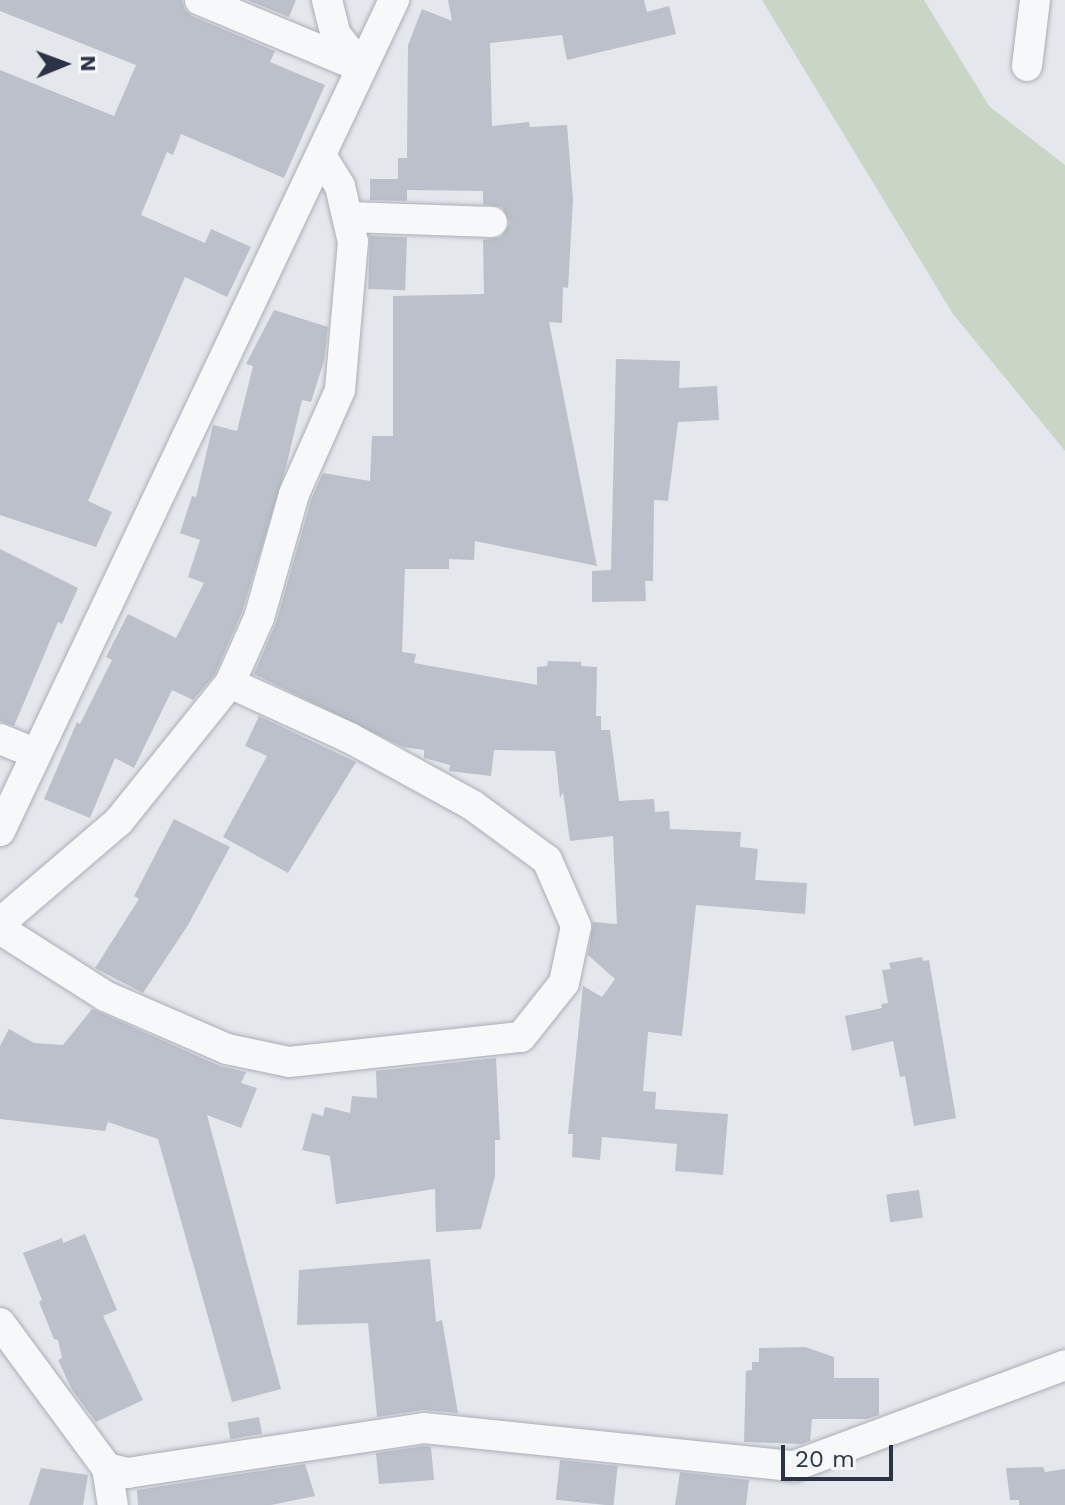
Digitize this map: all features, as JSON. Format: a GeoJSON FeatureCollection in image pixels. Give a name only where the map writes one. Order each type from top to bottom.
{"type":"FeatureCollection","features":[{"type":"Feature","properties":{"kind":"street"},"geometry":{"type":"LineString","coordinates":[[200,0],[361,67]]}},
{"type":"Feature","properties":{"kind":"street"},"geometry":{"type":"LineString","coordinates":[[327,0],[336,35],[361,67]]}},
{"type":"Feature","properties":{"kind":"street"},"geometry":{"type":"LineString","coordinates":[[0,831],[34,753],[394,0]]}},
{"type":"Feature","properties":{"kind":"street"},"geometry":{"type":"LineString","coordinates":[[1027,66],[1035,0]]}},
{"type":"Feature","properties":{"kind":"street"},"geometry":{"type":"LineString","coordinates":[[230,683],[350,738],[472,805],[547,860],[576,926],[564,983],[521,1037],[289,1062],[227,1049],[105,996],[0,926],[119,821],[230,683],[259,618],[294,494],[340,390],[353,242],[340,186],[321,156]]}},
{"type":"Feature","properties":{"kind":"street"},"geometry":{"type":"LineString","coordinates":[[349,217],[492,222]]}},
{"type":"Feature","properties":{"kind":"street"},"geometry":{"type":"LineString","coordinates":[[0,739],[34,753]]}},
{"type":"Feature","properties":{"kind":"street"},"geometry":{"type":"LineString","coordinates":[[0,1323],[107,1468],[113,1505]]}},
{"type":"Feature","properties":{"kind":"street"},"geometry":{"type":"LineString","coordinates":[[107,1468],[127,1473],[424,1428],[794,1466],[1065,1365]]}},
{"type":"Feature","properties":{"kind":"green space"},"geometry":{"type":"Polygon","coordinates":[[[762,0],[924,0],[989,106],[1065,165],[1065,451],[953,314],[762,0]]]}},
{"type":"Feature","properties":{"kind":"building"},"geometry":{"type":"Polygon","coordinates":[[[0,0],[182,0],[185,10],[192,16],[275,51],[270,62],[325,85],[284,178],[181,134],[173,155],[167,152],[141,215],[205,243],[211,229],[251,247],[227,297],[185,277],[88,501],[112,512],[96,547],[0,515],[0,70],[114,116],[136,65],[0,11],[0,0]]]}},
{"type":"Feature","properties":{"kind":"building"},"geometry":{"type":"Polygon","coordinates":[[[247,0],[296,0],[289,17],[247,0]]]}},
{"type":"Feature","properties":{"kind":"building"},"geometry":{"type":"Polygon","coordinates":[[[448,0],[644,0],[647,12],[669,6],[676,34],[567,60],[562,35],[490,43],[492,126],[529,122],[530,127],[567,125],[573,200],[568,288],[563,287],[562,323],[549,322],[597,566],[475,541],[474,560],[449,559],[449,569],[405,569],[402,652],[416,654],[414,663],[537,685],[537,667],[547,666],[548,661],[581,662],[581,666],[597,667],[596,716],[601,716],[601,730],[610,730],[619,801],[654,799],[655,812],[669,811],[670,829],[741,832],[740,847],[758,849],[755,880],[807,883],[805,914],[696,905],[682,1036],[648,1032],[643,1091],[656,1092],[655,1109],[728,1114],[723,1175],[675,1171],[677,1144],[602,1137],[600,1160],[572,1157],[573,1134],[568,1134],[583,986],[602,997],[615,979],[588,955],[593,922],[617,924],[613,836],[570,841],[563,792],[560,798],[555,751],[494,750],[491,776],[449,771],[450,765],[424,758],[424,750],[403,747],[254,674],[276,623],[311,500],[323,473],[370,481],[372,436],[393,436],[393,296],[484,294],[483,240],[501,237],[510,223],[502,207],[483,204],[483,191],[407,190],[407,201],[370,200],[370,179],[398,179],[398,158],[407,158],[408,45],[422,9],[452,21],[448,0]]]}},
{"type":"Feature","properties":{"kind":"building"},"geometry":{"type":"Polygon","coordinates":[[[370,236],[407,237],[405,290],[368,289],[370,236]]]}},
{"type":"Feature","properties":{"kind":"building"},"geometry":{"type":"Polygon","coordinates":[[[274,310],[328,327],[324,361],[311,402],[302,400],[286,467],[242,612],[215,674],[193,700],[172,690],[134,768],[115,758],[90,818],[44,799],[77,722],[80,724],[112,660],[106,657],[128,614],[176,638],[204,583],[188,577],[200,540],[180,533],[192,496],[196,497],[213,425],[237,431],[253,366],[246,364],[274,310]]]}},
{"type":"Feature","properties":{"kind":"building"},"geometry":{"type":"Polygon","coordinates":[[[616,359],[680,361],[679,388],[717,386],[719,420],[678,422],[668,501],[654,500],[653,581],[645,581],[646,601],[592,602],[592,571],[611,570],[616,359]]]}},
{"type":"Feature","properties":{"kind":"building"},"geometry":{"type":"Polygon","coordinates":[[[0,549],[78,588],[62,624],[58,622],[14,726],[0,721],[0,549]]]}},
{"type":"Feature","properties":{"kind":"building"},"geometry":{"type":"Polygon","coordinates":[[[259,716],[356,762],[288,873],[223,837],[267,756],[245,746],[259,716]]]}},
{"type":"Feature","properties":{"kind":"building"},"geometry":{"type":"Polygon","coordinates":[[[174,819],[230,847],[188,925],[143,993],[95,968],[139,899],[134,896],[174,819]]]}},
{"type":"Feature","properties":{"kind":"building"},"geometry":{"type":"Polygon","coordinates":[[[922,957],[923,961],[929,960],[956,1118],[914,1126],[905,1076],[900,1077],[893,1041],[852,1051],[845,1016],[882,1008],[881,1004],[888,1003],[882,970],[891,969],[889,963],[922,957]]]}},
{"type":"Feature","properties":{"kind":"building"},"geometry":{"type":"Polygon","coordinates":[[[92,1009],[220,1066],[246,1072],[241,1083],[257,1088],[241,1128],[207,1115],[281,1389],[232,1402],[158,1139],[108,1122],[105,1131],[0,1119],[0,1046],[9,1029],[34,1043],[63,1045],[92,1009]]]}},
{"type":"Feature","properties":{"kind":"building"},"geometry":{"type":"Polygon","coordinates":[[[496,1058],[500,1140],[495,1140],[495,1176],[481,1229],[436,1232],[435,1189],[336,1204],[330,1156],[302,1150],[312,1113],[323,1116],[325,1107],[350,1113],[352,1096],[377,1098],[376,1071],[496,1058]]]}},
{"type":"Feature","properties":{"kind":"building"},"geometry":{"type":"Polygon","coordinates":[[[919,1190],[923,1218],[890,1222],[886,1195],[919,1190]]]}},
{"type":"Feature","properties":{"kind":"building"},"geometry":{"type":"Polygon","coordinates":[[[85,1234],[117,1310],[103,1316],[143,1400],[96,1422],[72,1390],[58,1360],[62,1358],[58,1340],[54,1339],[39,1302],[42,1300],[23,1253],[62,1238],[63,1243],[85,1234]]]}},
{"type":"Feature","properties":{"kind":"building"},"geometry":{"type":"Polygon","coordinates":[[[430,1259],[436,1322],[442,1320],[458,1413],[422,1410],[377,1417],[368,1323],[297,1325],[299,1270],[430,1259]]]}},
{"type":"Feature","properties":{"kind":"building"},"geometry":{"type":"Polygon","coordinates":[[[805,1347],[834,1357],[834,1378],[879,1378],[879,1415],[867,1419],[812,1419],[810,1441],[802,1444],[744,1442],[746,1371],[752,1370],[752,1362],[759,1362],[759,1348],[805,1347]]]}},
{"type":"Feature","properties":{"kind":"building"},"geometry":{"type":"Polygon","coordinates":[[[259,1417],[262,1434],[230,1439],[227,1423],[259,1417]]]}},
{"type":"Feature","properties":{"kind":"building"},"geometry":{"type":"Polygon","coordinates":[[[431,1447],[434,1480],[379,1484],[376,1453],[431,1447]]]}},
{"type":"Feature","properties":{"kind":"building"},"geometry":{"type":"Polygon","coordinates":[[[560,1460],[618,1466],[614,1505],[556,1500],[560,1460]]]}},
{"type":"Feature","properties":{"kind":"building"},"geometry":{"type":"Polygon","coordinates":[[[305,1464],[315,1496],[271,1505],[138,1505],[137,1490],[305,1464]]]}},
{"type":"Feature","properties":{"kind":"building"},"geometry":{"type":"Polygon","coordinates":[[[1043,1467],[1045,1472],[1065,1469],[1065,1505],[1019,1505],[1019,1500],[1010,1500],[1006,1468],[1043,1467]]]}},
{"type":"Feature","properties":{"kind":"building"},"geometry":{"type":"Polygon","coordinates":[[[41,1468],[88,1475],[83,1505],[29,1505],[41,1468]]]}},
{"type":"Feature","properties":{"kind":"building"},"geometry":{"type":"Polygon","coordinates":[[[680,1472],[749,1480],[746,1505],[675,1505],[680,1472]]]}}]}
